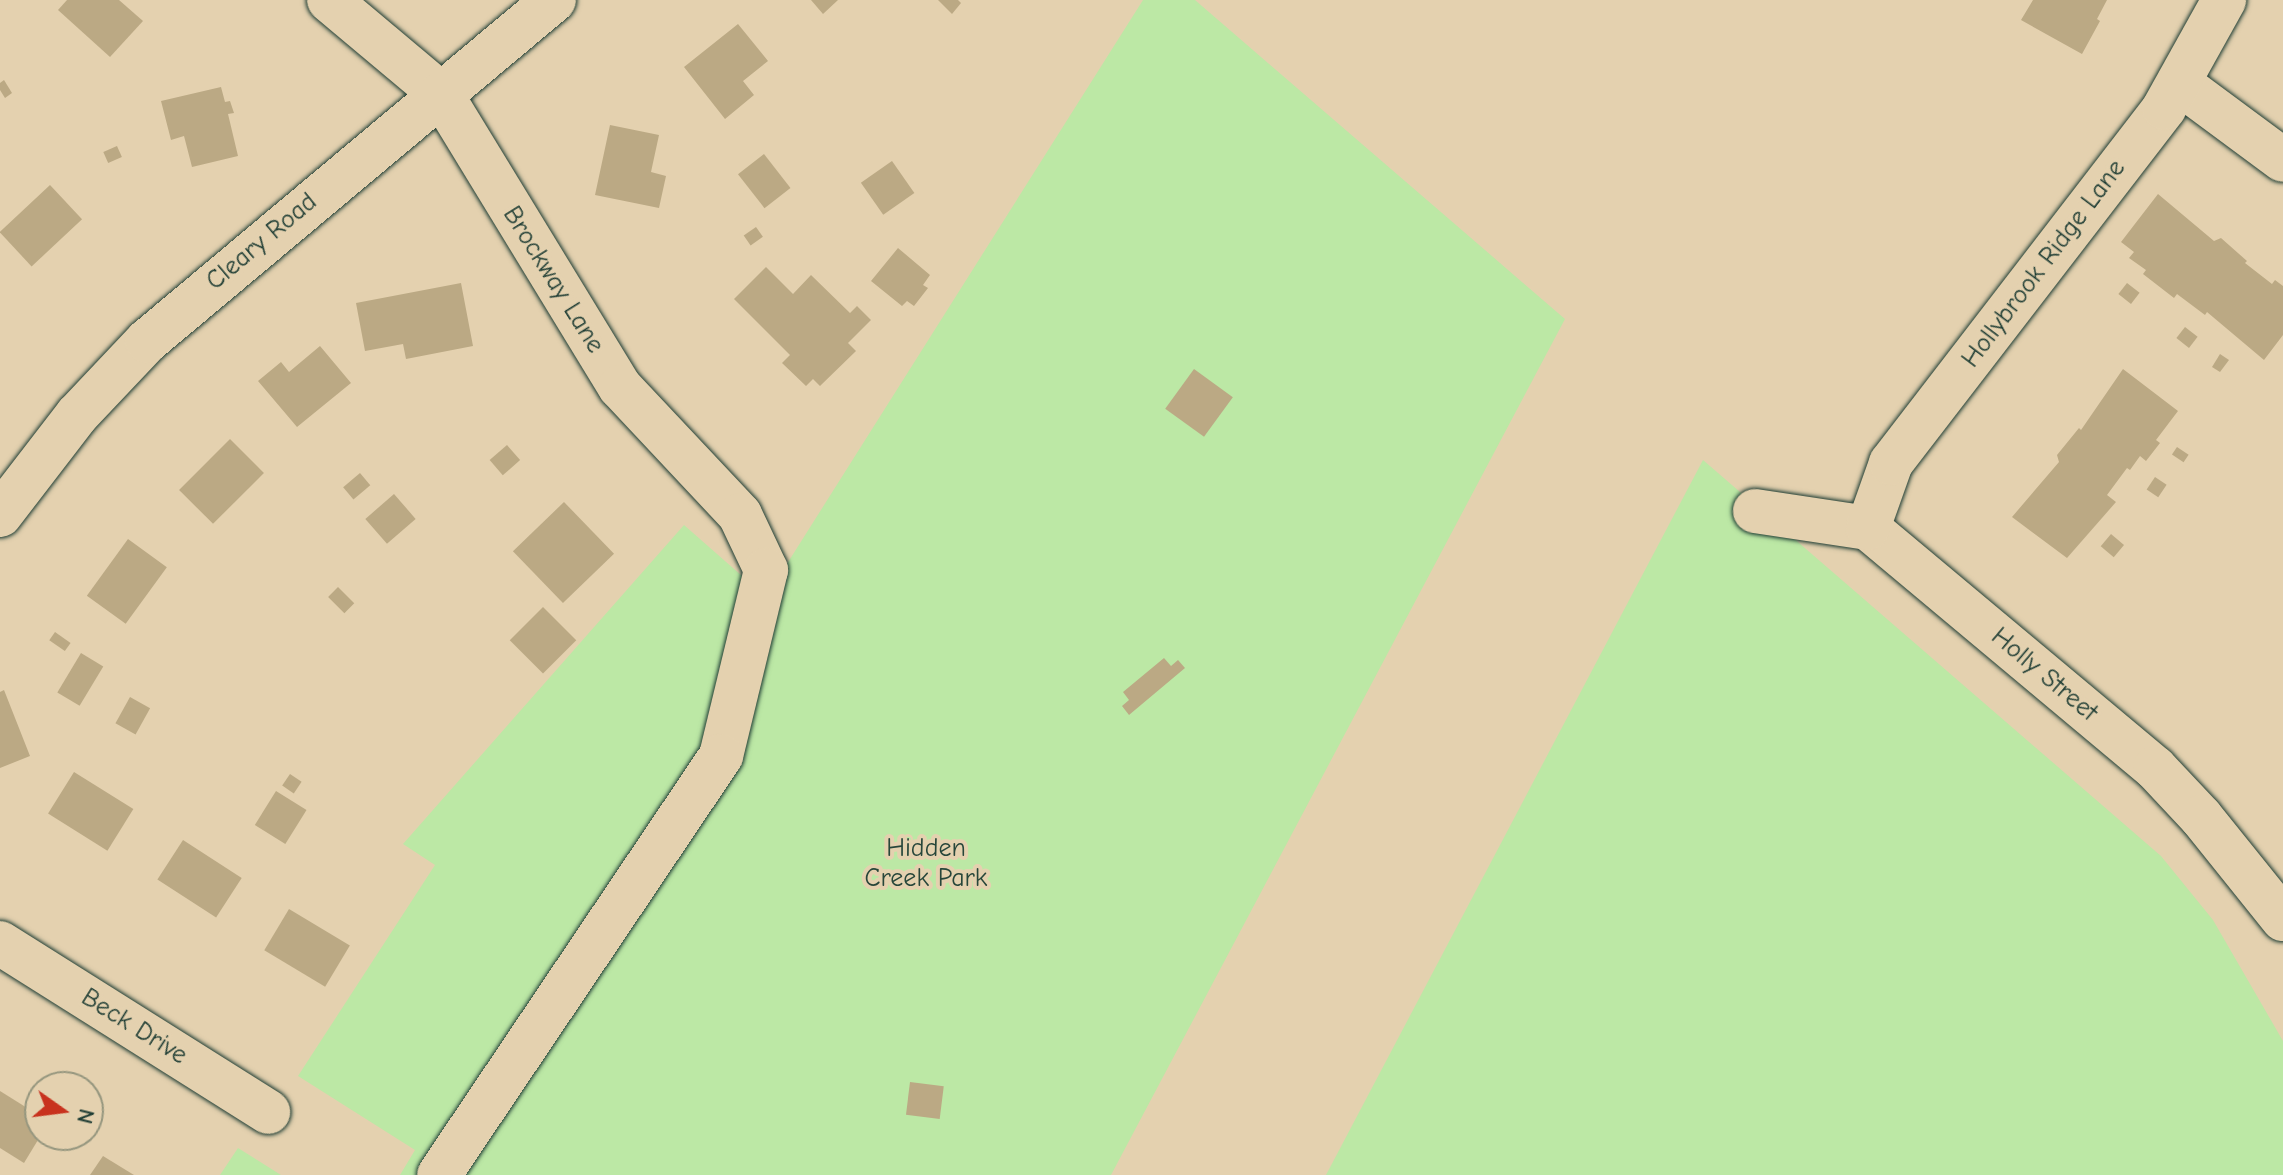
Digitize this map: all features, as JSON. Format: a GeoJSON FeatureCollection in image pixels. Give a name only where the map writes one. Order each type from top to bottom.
{"type":"FeatureCollection","features":[{"type":"Feature","properties":{"kind":"street","name":"Brockway Lane"},"geometry":{"type":"LineString","coordinates":[[329,0],[441,94],[620,387],[740,515],[766,570],[721,756],[439,1175]]}},
{"type":"Feature","properties":{"kind":"street","name":"Cleary Road"},"geometry":{"type":"LineString","coordinates":[[0,515],[77,415],[147,341],[554,0]]}},
{"type":"Feature","properties":{"kind":"street","name":"Hollybrook Ridge Lane"},"geometry":{"type":"LineString","coordinates":[[1868,528],[1891,463],[2164,108],[2224,0]]}},
{"type":"Feature","properties":{"kind":"street"},"geometry":{"type":"LineString","coordinates":[[2179,83],[2283,160]]}},
{"type":"Feature","properties":{"kind":"street"},"geometry":{"type":"LineString","coordinates":[[1755,511],[1868,528]]}},
{"type":"Feature","properties":{"kind":"street","name":"Holly Street"},"geometry":{"type":"LineString","coordinates":[[1868,528],[2155,768],[2201,817],[2283,919]]}},
{"type":"Feature","properties":{"kind":"street","name":"Beck Drive"},"geometry":{"type":"LineString","coordinates":[[0,943],[268,1112]]}},
{"type":"Feature","properties":{"kind":"green space","name":"Hidden Creek Park"},"geometry":{"type":"Polygon","coordinates":[[[1143,0],[1195,0],[1565,319],[1111,1175],[400,1175],[415,1150],[298,1076],[435,865],[403,844],[684,525],[766,597],[1143,0]]]}},
{"type":"Feature","properties":{"kind":"green space"},"geometry":{"type":"Polygon","coordinates":[[[1703,460],[2161,856],[2213,920],[2283,1041],[2283,1175],[1326,1175],[1703,460]]]}},
{"type":"Feature","properties":{"kind":"green space"},"geometry":{"type":"Polygon","coordinates":[[[238,1148],[281,1175],[220,1175],[238,1148]]]}},
{"type":"Feature","properties":{"kind":"building"},"geometry":{"type":"Polygon","coordinates":[[[67,0],[119,0],[143,21],[110,57],[58,10],[67,0]]]}},
{"type":"Feature","properties":{"kind":"building"},"geometry":{"type":"Polygon","coordinates":[[[811,0],[838,0],[823,14],[811,0]]]}},
{"type":"Feature","properties":{"kind":"building"},"geometry":{"type":"Polygon","coordinates":[[[938,0],[958,0],[961,3],[952,14],[938,0]]]}},
{"type":"Feature","properties":{"kind":"building"},"geometry":{"type":"Polygon","coordinates":[[[2033,0],[2107,0],[2097,19],[2100,21],[2082,54],[2021,20],[2033,0]]]}},
{"type":"Feature","properties":{"kind":"building"},"geometry":{"type":"Polygon","coordinates":[[[738,24],[768,61],[743,81],[754,95],[725,119],[684,67],[738,24]]]}},
{"type":"Feature","properties":{"kind":"building"},"geometry":{"type":"Polygon","coordinates":[[[4,80],[12,93],[5,98],[0,90],[0,83],[4,80]]]}},
{"type":"Feature","properties":{"kind":"building"},"geometry":{"type":"Polygon","coordinates":[[[221,87],[225,102],[230,101],[234,113],[228,114],[238,156],[192,167],[184,136],[171,140],[161,101],[221,87]]]}},
{"type":"Feature","properties":{"kind":"building"},"geometry":{"type":"Polygon","coordinates":[[[610,125],[659,135],[651,172],[666,176],[659,208],[595,195],[610,125]]]}},
{"type":"Feature","properties":{"kind":"building"},"geometry":{"type":"Polygon","coordinates":[[[117,146],[122,157],[108,163],[103,152],[117,146]]]}},
{"type":"Feature","properties":{"kind":"building"},"geometry":{"type":"Polygon","coordinates":[[[764,154],[790,188],[764,208],[738,174],[764,154]]]}},
{"type":"Feature","properties":{"kind":"building"},"geometry":{"type":"Polygon","coordinates":[[[892,161],[914,193],[883,215],[861,183],[892,161]]]}},
{"type":"Feature","properties":{"kind":"building"},"geometry":{"type":"Polygon","coordinates":[[[50,185],[82,219],[32,266],[0,232],[50,185]]]}},
{"type":"Feature","properties":{"kind":"building"},"geometry":{"type":"Polygon","coordinates":[[[2158,194],[2214,241],[2221,238],[2247,261],[2245,263],[2272,284],[2275,280],[2283,286],[2283,335],[2264,360],[2207,312],[2205,315],[2177,294],[2174,298],[2143,274],[2146,270],[2129,258],[2134,252],[2121,242],[2158,194]]]}},
{"type":"Feature","properties":{"kind":"building"},"geometry":{"type":"Polygon","coordinates":[[[756,227],[763,237],[751,245],[744,236],[756,227]]]}},
{"type":"Feature","properties":{"kind":"building"},"geometry":{"type":"Polygon","coordinates":[[[898,248],[930,275],[923,285],[928,288],[914,306],[907,301],[902,306],[871,281],[898,248]]]}},
{"type":"Feature","properties":{"kind":"building"},"geometry":{"type":"Polygon","coordinates":[[[766,267],[793,294],[811,275],[850,313],[857,306],[871,320],[848,343],[856,351],[820,386],[813,379],[806,386],[782,363],[790,355],[734,299],[766,267]]]}},
{"type":"Feature","properties":{"kind":"building"},"geometry":{"type":"Polygon","coordinates":[[[461,283],[473,346],[406,359],[403,344],[365,351],[356,303],[461,283]]]}},
{"type":"Feature","properties":{"kind":"building"},"geometry":{"type":"Polygon","coordinates":[[[2127,283],[2140,293],[2131,304],[2118,294],[2127,283]]]}},
{"type":"Feature","properties":{"kind":"building"},"geometry":{"type":"Polygon","coordinates":[[[2185,327],[2198,337],[2189,348],[2176,338],[2185,327]]]}},
{"type":"Feature","properties":{"kind":"building"},"geometry":{"type":"Polygon","coordinates":[[[320,346],[351,383],[297,427],[258,381],[281,362],[289,372],[320,346]]]}},
{"type":"Feature","properties":{"kind":"building"},"geometry":{"type":"Polygon","coordinates":[[[2220,354],[2229,360],[2220,372],[2212,367],[2220,354]]]}},
{"type":"Feature","properties":{"kind":"building"},"geometry":{"type":"Polygon","coordinates":[[[1194,369],[1233,397],[1204,437],[1165,409],[1194,369]]]}},
{"type":"Feature","properties":{"kind":"building"},"geometry":{"type":"Polygon","coordinates":[[[2123,369],[2178,411],[2156,440],[2160,443],[2146,461],[2140,456],[2130,470],[2127,468],[2107,495],[2116,502],[2067,558],[2012,517],[2059,462],[2057,455],[2079,428],[2081,430],[2123,369]]]}},
{"type":"Feature","properties":{"kind":"building"},"geometry":{"type":"Polygon","coordinates":[[[230,439],[264,473],[213,524],[179,490],[230,439]]]}},
{"type":"Feature","properties":{"kind":"building"},"geometry":{"type":"Polygon","coordinates":[[[507,445],[520,460],[503,475],[490,460],[507,445]]]}},
{"type":"Feature","properties":{"kind":"building"},"geometry":{"type":"Polygon","coordinates":[[[2177,447],[2189,455],[2184,462],[2172,454],[2177,447]]]}},
{"type":"Feature","properties":{"kind":"building"},"geometry":{"type":"Polygon","coordinates":[[[360,473],[370,485],[353,499],[343,487],[360,473]]]}},
{"type":"Feature","properties":{"kind":"building"},"geometry":{"type":"Polygon","coordinates":[[[2155,477],[2167,485],[2158,497],[2147,489],[2155,477]]]}},
{"type":"Feature","properties":{"kind":"building"},"geometry":{"type":"Polygon","coordinates":[[[394,494],[416,519],[387,544],[365,519],[394,494]]]}},
{"type":"Feature","properties":{"kind":"building"},"geometry":{"type":"Polygon","coordinates":[[[564,502],[614,554],[563,603],[513,551],[564,502]]]}},
{"type":"Feature","properties":{"kind":"building"},"geometry":{"type":"Polygon","coordinates":[[[2111,534],[2124,545],[2114,557],[2101,546],[2111,534]]]}},
{"type":"Feature","properties":{"kind":"building"},"geometry":{"type":"Polygon","coordinates":[[[128,539],[167,567],[126,624],[87,596],[128,539]]]}},
{"type":"Feature","properties":{"kind":"building"},"geometry":{"type":"Polygon","coordinates":[[[338,587],[354,603],[344,613],[328,597],[338,587]]]}},
{"type":"Feature","properties":{"kind":"building"},"geometry":{"type":"Polygon","coordinates":[[[543,607],[576,640],[543,673],[510,640],[543,607]]]}},
{"type":"Feature","properties":{"kind":"building"},"geometry":{"type":"Polygon","coordinates":[[[55,632],[71,643],[65,651],[49,640],[55,632]]]}},
{"type":"Feature","properties":{"kind":"building"},"geometry":{"type":"Polygon","coordinates":[[[81,653],[103,666],[80,706],[57,692],[81,653]]]}},
{"type":"Feature","properties":{"kind":"building"},"geometry":{"type":"Polygon","coordinates":[[[1164,658],[1171,666],[1178,660],[1185,668],[1129,715],[1122,706],[1129,700],[1123,692],[1164,658]]]}},
{"type":"Feature","properties":{"kind":"building"},"geometry":{"type":"Polygon","coordinates":[[[4,690],[30,756],[0,768],[0,692],[4,690]]]}},
{"type":"Feature","properties":{"kind":"building"},"geometry":{"type":"Polygon","coordinates":[[[130,697],[150,708],[136,734],[115,723],[130,697]]]}},
{"type":"Feature","properties":{"kind":"building"},"geometry":{"type":"Polygon","coordinates":[[[74,772],[133,809],[107,851],[48,814],[74,772]]]}},
{"type":"Feature","properties":{"kind":"building"},"geometry":{"type":"Polygon","coordinates":[[[290,774],[302,782],[294,793],[282,786],[290,774]]]}},
{"type":"Feature","properties":{"kind":"building"},"geometry":{"type":"Polygon","coordinates":[[[276,791],[307,810],[285,844],[255,825],[276,791]]]}},
{"type":"Feature","properties":{"kind":"building"},"geometry":{"type":"Polygon","coordinates":[[[183,840],[242,878],[216,918],[157,879],[183,840]]]}},
{"type":"Feature","properties":{"kind":"building"},"geometry":{"type":"Polygon","coordinates":[[[289,909],[350,946],[325,987],[264,950],[289,909]]]}},
{"type":"Feature","properties":{"kind":"building"},"geometry":{"type":"Polygon","coordinates":[[[910,1082],[944,1086],[940,1119],[906,1115],[910,1082]]]}},
{"type":"Feature","properties":{"kind":"building"},"geometry":{"type":"Polygon","coordinates":[[[0,1091],[24,1106],[24,1151],[31,1151],[24,1163],[0,1148],[0,1091]]]}},
{"type":"Feature","properties":{"kind":"building"},"geometry":{"type":"Polygon","coordinates":[[[103,1156],[134,1175],[90,1175],[103,1156]]]}}]}
